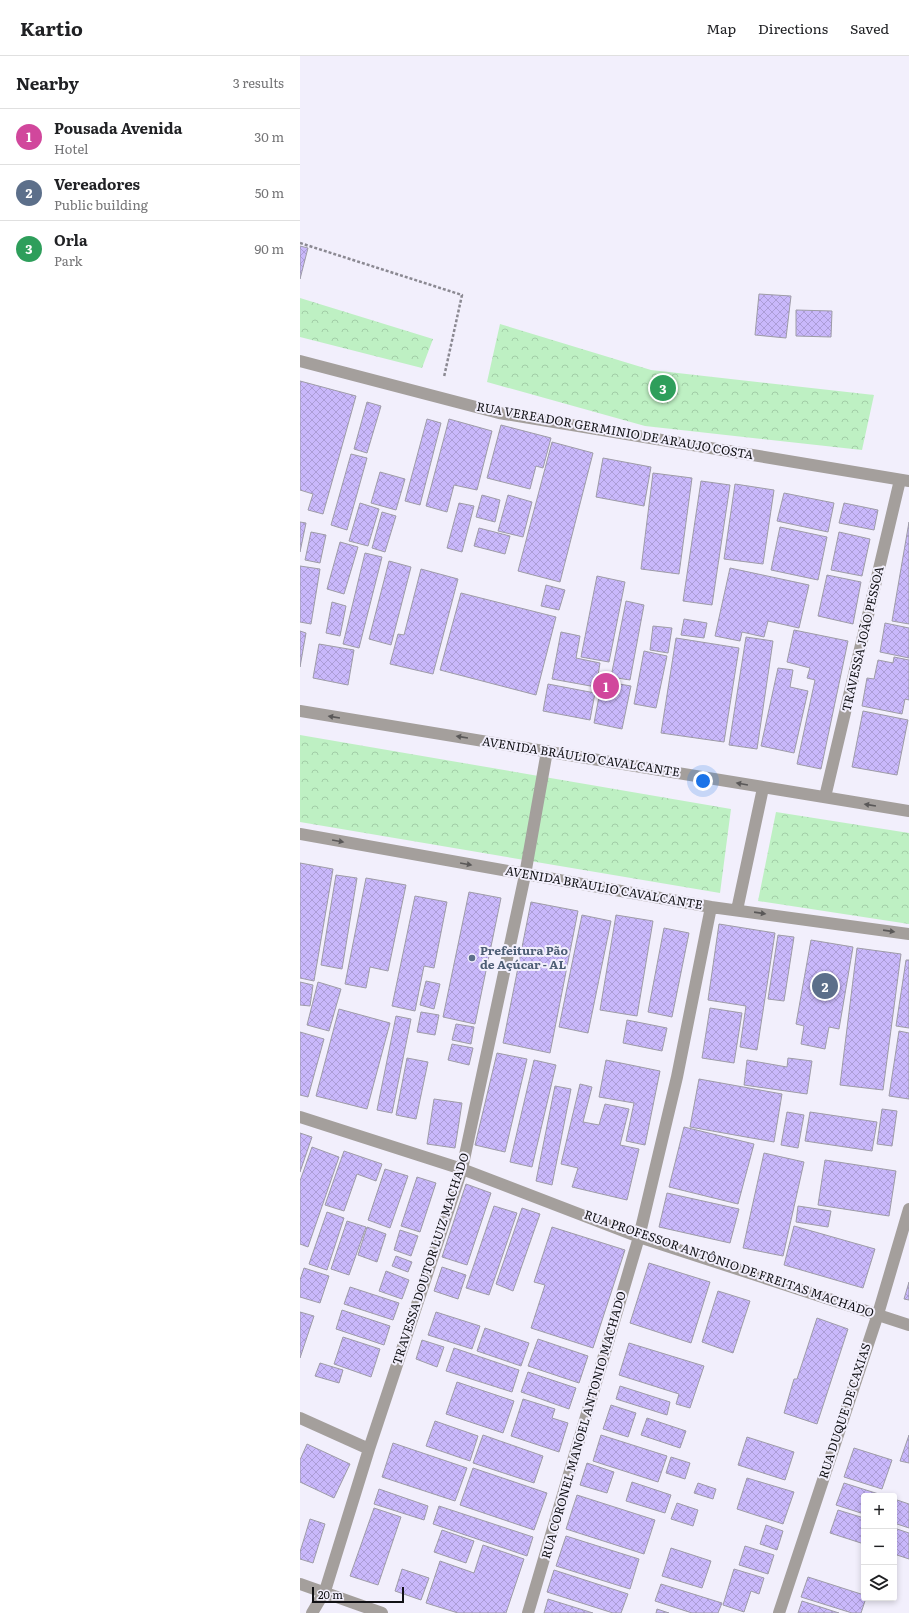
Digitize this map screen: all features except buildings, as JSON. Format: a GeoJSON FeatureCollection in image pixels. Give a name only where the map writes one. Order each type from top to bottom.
{"type":"FeatureCollection","features":[{"type":"Feature","properties":{"kind":"street","name":"RUA VEREADOR GERMINIO DE ARAUJO COSTA"},"geometry":{"type":"LineString","coordinates":[[300,361],[499,413],[905,481]]}},
{"type":"Feature","properties":{"kind":"street","name":"TRAVESSA JOÃO PESSOA"},"geometry":{"type":"LineString","coordinates":[[825,797],[905,481]]}},
{"type":"Feature","properties":{"kind":"street","name":"AVENIDA BRÁULIO CAVALCANTE"},"geometry":{"type":"LineString","coordinates":[[301,716],[547,751],[909,811]]}},
{"type":"Feature","properties":{"kind":"street","name":"TRAVESSA DOUTOR LUIZ MACHADO"},"geometry":{"type":"LineString","coordinates":[[312,1613],[325,1591],[369,1449],[462,1169],[525,875],[547,751]]}},
{"type":"Feature","properties":{"kind":"street"},"geometry":{"type":"LineString","coordinates":[[737,910],[763,788]]}},
{"type":"Feature","properties":{"kind":"street","name":"AVENIDA BRAULIO CAVALCANTE"},"geometry":{"type":"LineString","coordinates":[[300,834],[711,907],[909,934]]}},
{"type":"Feature","properties":{"kind":"street","name":"RUA CORONEL MANOEL ANTONIO MACHADO"},"geometry":{"type":"LineString","coordinates":[[528,1613],[639,1237],[677,1077],[711,907]]}},
{"type":"Feature","properties":{"kind":"street","name":"RUA PROFESSOR ANTÔNIO DE FREITAS MACHADO"},"geometry":{"type":"LineString","coordinates":[[300,1117],[462,1169],[639,1237],[909,1325]]}},
{"type":"Feature","properties":{"kind":"street","name":"RUA DUQUE DE CAXIAS"},"geometry":{"type":"LineString","coordinates":[[779,1613],[878,1314],[909,1209]]}},
{"type":"Feature","properties":{"kind":"street"},"geometry":{"type":"LineString","coordinates":[[300,1418],[369,1449]]}},
{"type":"Feature","properties":{"kind":"street"},"geometry":{"type":"LineString","coordinates":[[300,1584],[325,1591],[382,1613]]}},
{"type":"Feature","properties":{"kind":"path"},"geometry":{"type":"LineString","coordinates":[[300,243],[462,295],[443,382]]}},
{"type":"Feature","properties":{"kind":"green space"},"geometry":{"type":"Polygon","coordinates":[[[300,298],[433,339],[422,368],[300,337],[300,298]]]}},
{"type":"Feature","properties":{"kind":"green space"},"geometry":{"type":"Polygon","coordinates":[[[500,324],[651,370],[874,395],[862,450],[645,426],[487,382],[500,324]]]}},
{"type":"Feature","properties":{"kind":"green space"},"geometry":{"type":"Polygon","coordinates":[[[300,735],[731,809],[720,893],[300,822],[300,735]]]}},
{"type":"Feature","properties":{"kind":"green space"},"geometry":{"type":"Polygon","coordinates":[[[776,812],[909,833],[909,924],[758,901],[776,812]]]}},
{"type":"Feature","properties":{"kind":"place","name":"Orla"},"geometry":{"type":"Point","coordinates":[663,388]}},
{"type":"Feature","properties":{"kind":"place","name":"Pousada Avenida"},"geometry":{"type":"Point","coordinates":[606,686]}},
{"type":"Feature","properties":{"kind":"place","name":"Prefeitura Pão de Açúcar - AL"},"geometry":{"type":"Point","coordinates":[472,958]}},
{"type":"Feature","properties":{"kind":"place","name":"Vereadores"},"geometry":{"type":"Point","coordinates":[825,986]}}]}
